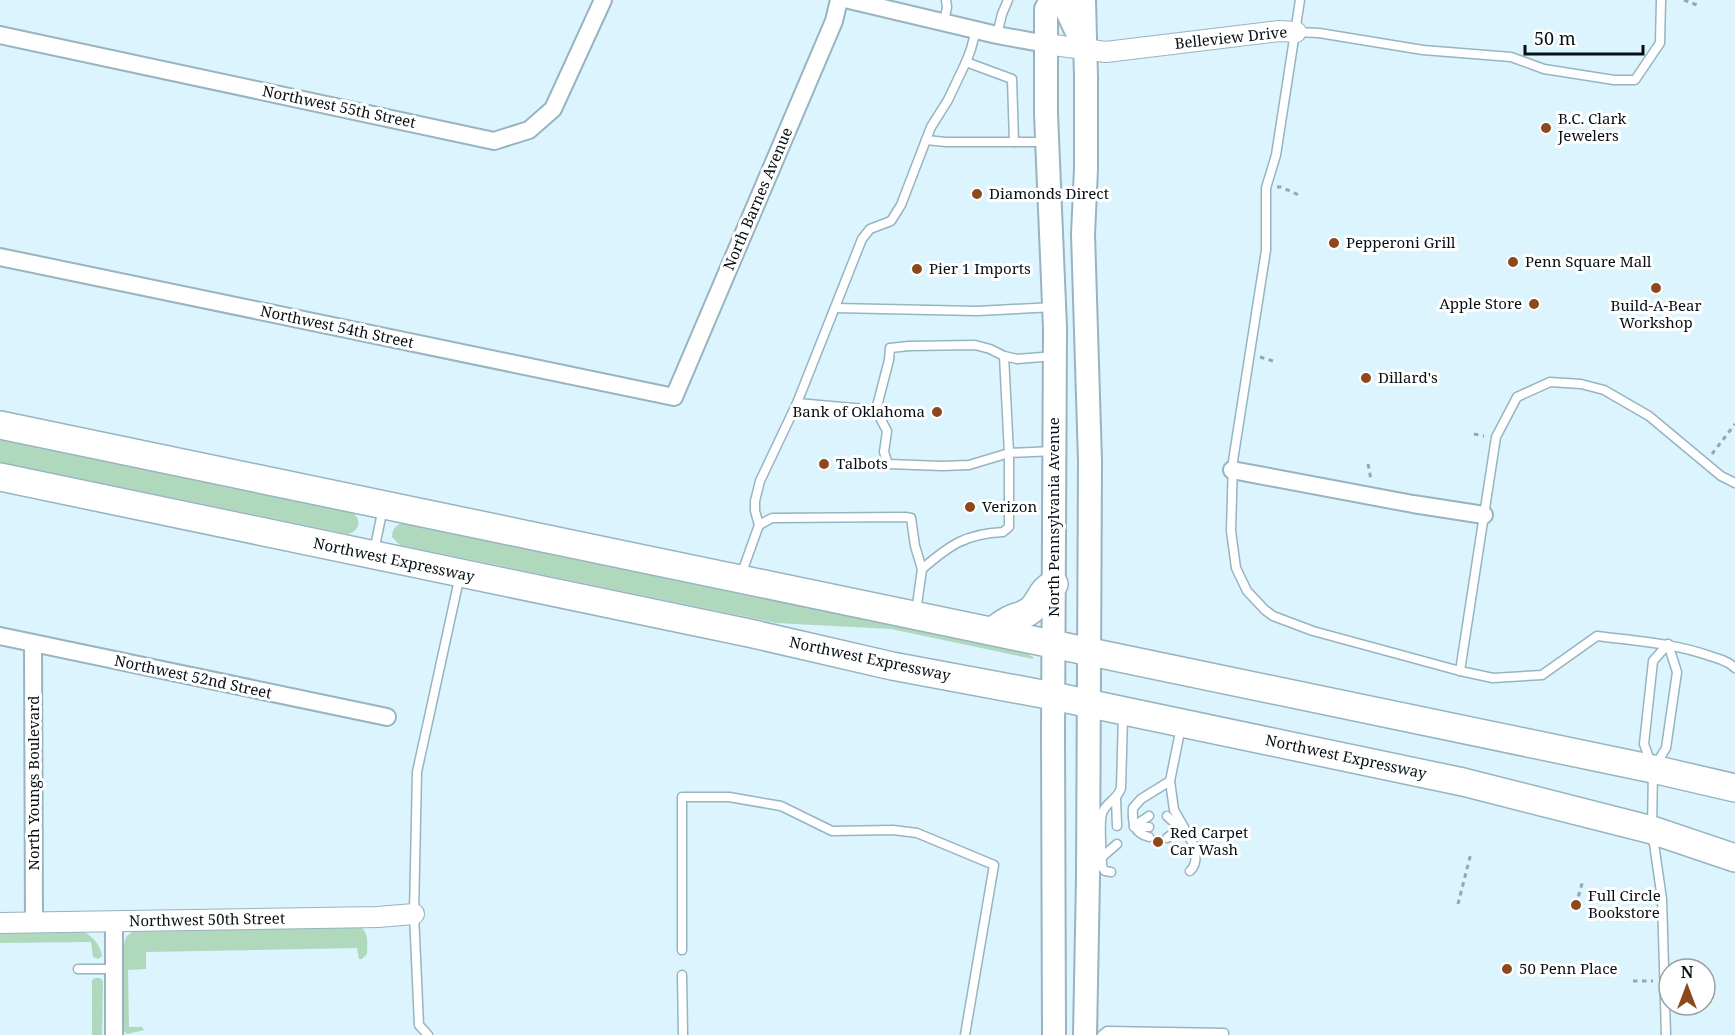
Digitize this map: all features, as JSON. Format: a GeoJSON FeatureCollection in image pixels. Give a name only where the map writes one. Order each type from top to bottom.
{"type":"FeatureCollection","features":[{"type":"Feature","properties":{"kind":"highway"},"geometry":{"type":"LineString","coordinates":[[0,425],[1653,769],[1735,788]]}},
{"type":"Feature","properties":{"kind":"highway","name":"Northwest Expressway"},"geometry":{"type":"LineString","coordinates":[[0,477],[749,633],[892,666],[1053,696],[1463,782],[1652,830],[1735,858]]}},
{"type":"Feature","properties":{"kind":"highway"},"geometry":{"type":"LineString","coordinates":[[993,632],[1009,620],[1030,611],[1045,589],[1054,584]]}},
{"type":"Feature","properties":{"kind":"main road","name":"North Pennsylvania Avenue"},"geometry":{"type":"LineString","coordinates":[[1051,0],[1046,9],[1046,44],[1047,142],[1055,307],[1054,1035]]}},
{"type":"Feature","properties":{"kind":"main road"},"geometry":{"type":"LineString","coordinates":[[1058,0],[1065,7],[1085,49]]}},
{"type":"Feature","properties":{"kind":"main road"},"geometry":{"type":"LineString","coordinates":[[1084,0],[1086,169],[1083,234],[1090,461],[1085,1035]]}},
{"type":"Feature","properties":{"kind":"street","name":"Northwest 55th Street"},"geometry":{"type":"LineString","coordinates":[[0,35],[494,141],[529,130],[553,110],[603,0]]}},
{"type":"Feature","properties":{"kind":"street","name":"North Barnes Avenue"},"geometry":{"type":"LineString","coordinates":[[674,397],[834,21],[839,0]]}},
{"type":"Feature","properties":{"kind":"street","name":"Belleview Drive"},"geometry":{"type":"LineString","coordinates":[[849,0],[948,7],[976,30],[1046,44],[1106,51],[1280,31],[1296,32]]}},
{"type":"Feature","properties":{"kind":"street","name":"Northwest 54th Street"},"geometry":{"type":"LineString","coordinates":[[0,257],[674,397]]}},
{"type":"Feature","properties":{"kind":"street"},"geometry":{"type":"LineString","coordinates":[[1232,470],[1484,515]]}},
{"type":"Feature","properties":{"kind":"street","name":"Northwest 52nd Street"},"geometry":{"type":"LineString","coordinates":[[0,636],[387,717]]}},
{"type":"Feature","properties":{"kind":"street","name":"North Youngs Boulevard"},"geometry":{"type":"LineString","coordinates":[[33,643],[34,922]]}},
{"type":"Feature","properties":{"kind":"street","name":"Northwest 50th Street"},"geometry":{"type":"LineString","coordinates":[[0,922],[367,918],[414,914]]}},
{"type":"Feature","properties":{"kind":"street"},"geometry":{"type":"LineString","coordinates":[[114,922],[114,1035]]}},
{"type":"Feature","properties":{"kind":"lane"},"geometry":{"type":"LineString","coordinates":[[997,35],[1007,0]]}},
{"type":"Feature","properties":{"kind":"lane"},"geometry":{"type":"LineString","coordinates":[[1300,0],[1276,155],[1266,188],[1266,250],[1232,470],[1233,557],[1247,591],[1265,610],[1291,624],[1493,678],[1542,675],[1597,636],[1668,644],[1690,649],[1730,663],[1735,668]]}},
{"type":"Feature","properties":{"kind":"lane","name":"Belleview Drive"},"geometry":{"type":"LineString","coordinates":[[1296,32],[1319,33],[1423,50],[1511,57],[1544,69],[1614,80],[1635,80],[1660,43],[1661,0]]}},
{"type":"Feature","properties":{"kind":"lane"},"geometry":{"type":"LineString","coordinates":[[740,579],[759,525],[755,501],[760,481],[797,403],[862,240],[870,229],[891,221],[901,205],[931,127],[948,100],[972,49],[976,30]]}},
{"type":"Feature","properties":{"kind":"lane"},"geometry":{"type":"LineString","coordinates":[[966,62],[1012,79],[1014,142]]}},
{"type":"Feature","properties":{"kind":"lane"},"geometry":{"type":"LineString","coordinates":[[926,140],[1047,142]]}},
{"type":"Feature","properties":{"kind":"lane"},"geometry":{"type":"LineString","coordinates":[[835,308],[977,311],[1055,307]]}},
{"type":"Feature","properties":{"kind":"lane"},"geometry":{"type":"LineString","coordinates":[[1054,451],[1009,453],[969,465],[888,464],[884,452],[887,431],[876,410],[890,348],[975,345],[1004,356],[1017,358],[1055,356]]}},
{"type":"Feature","properties":{"kind":"lane"},"geometry":{"type":"LineString","coordinates":[[922,568],[964,538],[983,533],[1003,532],[1009,526],[1009,453],[1004,356]]}},
{"type":"Feature","properties":{"kind":"lane"},"geometry":{"type":"LineString","coordinates":[[1460,671],[1496,437],[1517,397],[1550,382],[1581,384],[1604,390],[1648,416],[1721,476],[1735,483]]}},
{"type":"Feature","properties":{"kind":"lane"},"geometry":{"type":"LineString","coordinates":[[797,403],[876,410]]}},
{"type":"Feature","properties":{"kind":"lane"},"geometry":{"type":"LineString","coordinates":[[373,556],[383,505]]}},
{"type":"Feature","properties":{"kind":"lane"},"geometry":{"type":"LineString","coordinates":[[759,525],[772,518],[912,518],[915,546],[922,568],[916,615]]}},
{"type":"Feature","properties":{"kind":"lane"},"geometry":{"type":"LineString","coordinates":[[428,1035],[419,1025],[414,914],[417,772],[460,574]]}},
{"type":"Feature","properties":{"kind":"lane"},"geometry":{"type":"LineString","coordinates":[[1653,769],[1666,748],[1677,672],[1668,644]]}},
{"type":"Feature","properties":{"kind":"lane"},"geometry":{"type":"LineString","coordinates":[[1663,957],[1662,899],[1652,830],[1653,769],[1644,744],[1653,661],[1668,644]]}},
{"type":"Feature","properties":{"kind":"lane"},"geometry":{"type":"LineString","coordinates":[[1111,872],[1105,871],[1102,867],[1101,814],[1108,803],[1119,796],[1121,788],[1123,711]]}},
{"type":"Feature","properties":{"kind":"lane"},"geometry":{"type":"LineString","coordinates":[[1182,723],[1170,781],[1174,810],[1194,846],[1196,862],[1190,871]]}},
{"type":"Feature","properties":{"kind":"lane"},"geometry":{"type":"LineString","coordinates":[[1149,837],[1141,835],[1134,826],[1133,808],[1170,781]]}},
{"type":"Feature","properties":{"kind":"lane"},"geometry":{"type":"LineString","coordinates":[[682,950],[682,797],[729,797],[781,806],[832,831],[917,832],[994,865],[965,1035]]}},
{"type":"Feature","properties":{"kind":"lane"},"geometry":{"type":"LineString","coordinates":[[1116,798],[1117,826]]}},
{"type":"Feature","properties":{"kind":"lane"},"geometry":{"type":"LineString","coordinates":[[1134,826],[1149,816]]}},
{"type":"Feature","properties":{"kind":"lane"},"geometry":{"type":"LineString","coordinates":[[1167,816],[1188,835]]}},
{"type":"Feature","properties":{"kind":"lane"},"geometry":{"type":"LineString","coordinates":[[1134,826],[1149,827]]}},
{"type":"Feature","properties":{"kind":"lane"},"geometry":{"type":"LineString","coordinates":[[1167,833],[1179,828]]}},
{"type":"Feature","properties":{"kind":"lane"},"geometry":{"type":"LineString","coordinates":[[1102,857],[1117,844]]}},
{"type":"Feature","properties":{"kind":"lane"},"geometry":{"type":"LineString","coordinates":[[78,969],[114,969]]}},
{"type":"Feature","properties":{"kind":"lane"},"geometry":{"type":"LineString","coordinates":[[682,975],[683,1035]]}},
{"type":"Feature","properties":{"kind":"lane"},"geometry":{"type":"LineString","coordinates":[[1665,1017],[1666,1035]]}},
{"type":"Feature","properties":{"kind":"lane"},"geometry":{"type":"LineString","coordinates":[[1102,1035],[1107,1031],[1224,1033]]}},
{"type":"Feature","properties":{"kind":"path"},"geometry":{"type":"LineString","coordinates":[[1684,0],[1697,4]]}},
{"type":"Feature","properties":{"kind":"path"},"geometry":{"type":"LineString","coordinates":[[1266,188],[1281,187],[1301,196]]}},
{"type":"Feature","properties":{"kind":"path"},"geometry":{"type":"LineString","coordinates":[[1705,463],[1734,428]]}},
{"type":"Feature","properties":{"kind":"path"},"geometry":{"type":"LineString","coordinates":[[1458,904],[1471,853]]}},
{"type":"Feature","properties":{"kind":"path"},"geometry":{"type":"LineString","coordinates":[[1576,905],[1582,880]]}},
{"type":"Feature","properties":{"kind":"path"},"geometry":{"type":"LineString","coordinates":[[1633,981],[1657,980]]}},
{"type":"Feature","properties":{"kind":"green space"},"geometry":{"type":"Polygon","coordinates":[[[0,439],[352,512],[358,524],[355,530],[348,534],[0,462],[0,439]]]}},
{"type":"Feature","properties":{"kind":"green space"},"geometry":{"type":"Polygon","coordinates":[[[404,522],[1024,651],[1033,659],[891,629],[776,623],[400,545],[392,534],[399,524],[404,522]]]}},
{"type":"Feature","properties":{"kind":"green space"},"geometry":{"type":"Polygon","coordinates":[[[357,926],[364,931],[367,937],[367,954],[362,959],[359,959],[357,948],[146,952],[146,969],[128,970],[129,1027],[142,1027],[144,1030],[127,1034],[122,1029],[122,951],[126,937],[133,931],[357,926]]]}},
{"type":"Feature","properties":{"kind":"green space"},"geometry":{"type":"Polygon","coordinates":[[[0,931],[83,931],[96,941],[102,956],[98,959],[93,957],[91,942],[0,943],[0,931]]]}},
{"type":"Feature","properties":{"kind":"green space"},"geometry":{"type":"Polygon","coordinates":[[[95,978],[103,981],[102,1035],[92,1035],[92,980],[95,978]]]}},
{"type":"Feature","properties":{"kind":"place","name":"B.C. Clark Jewelers"},"geometry":{"type":"Point","coordinates":[1546,128]}},
{"type":"Feature","properties":{"kind":"place","name":"Diamonds Direct"},"geometry":{"type":"Point","coordinates":[977,194]}},
{"type":"Feature","properties":{"kind":"place","name":"Pepperoni Grill"},"geometry":{"type":"Point","coordinates":[1334,243]}},
{"type":"Feature","properties":{"kind":"place","name":"Penn Square Mall"},"geometry":{"type":"Point","coordinates":[1513,262]}},
{"type":"Feature","properties":{"kind":"place","name":"Pier 1 Imports"},"geometry":{"type":"Point","coordinates":[917,269]}},
{"type":"Feature","properties":{"kind":"place","name":"Build-A-Bear Workshop"},"geometry":{"type":"Point","coordinates":[1656,288]}},
{"type":"Feature","properties":{"kind":"place","name":"Apple Store"},"geometry":{"type":"Point","coordinates":[1534,304]}},
{"type":"Feature","properties":{"kind":"place","name":"Dillard's"},"geometry":{"type":"Point","coordinates":[1366,378]}},
{"type":"Feature","properties":{"kind":"place","name":"Bank of Oklahoma"},"geometry":{"type":"Point","coordinates":[937,412]}},
{"type":"Feature","properties":{"kind":"place","name":"Talbots"},"geometry":{"type":"Point","coordinates":[824,464]}},
{"type":"Feature","properties":{"kind":"place","name":"Verizon"},"geometry":{"type":"Point","coordinates":[970,507]}},
{"type":"Feature","properties":{"kind":"place","name":"Red Carpet Car Wash"},"geometry":{"type":"Point","coordinates":[1158,842]}},
{"type":"Feature","properties":{"kind":"place","name":"Full Circle Bookstore"},"geometry":{"type":"Point","coordinates":[1576,905]}},
{"type":"Feature","properties":{"kind":"place","name":"50 Penn Place"},"geometry":{"type":"Point","coordinates":[1507,969]}}]}
